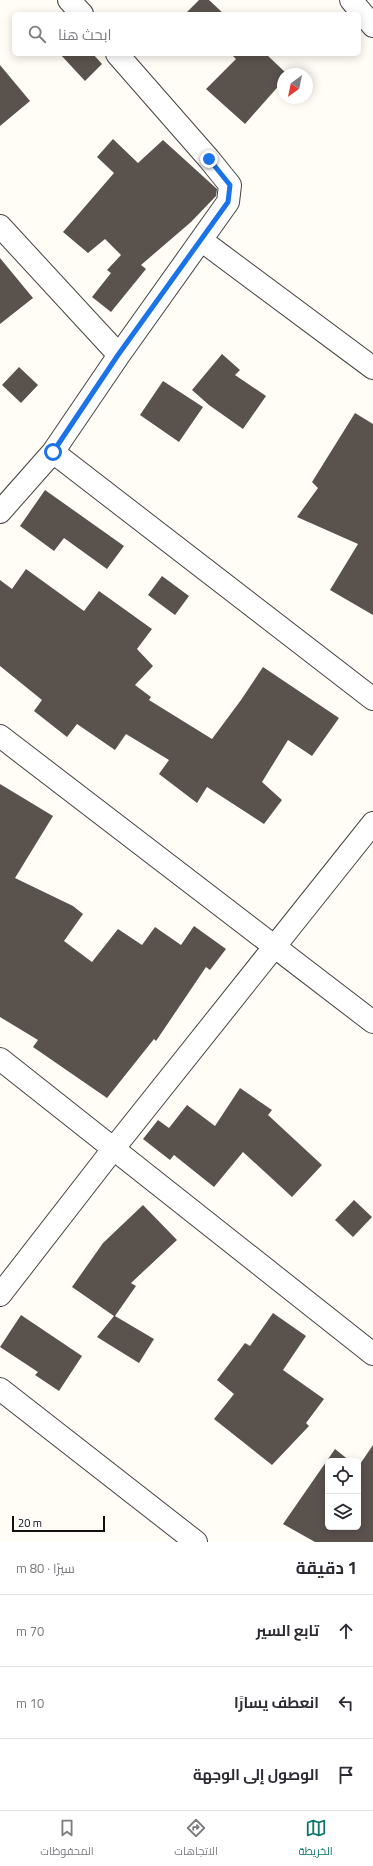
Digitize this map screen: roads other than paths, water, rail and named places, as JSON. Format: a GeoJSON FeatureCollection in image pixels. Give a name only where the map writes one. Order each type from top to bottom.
{"type":"FeatureCollection","features":[{"type":"Feature","properties":{"kind":"street"},"geometry":{"type":"LineString","coordinates":[[70,0],[80,12]]}},
{"type":"Feature","properties":{"kind":"street"},"geometry":{"type":"LineString","coordinates":[[351,0],[373,26]]}},
{"type":"Feature","properties":{"kind":"street"},"geometry":{"type":"LineString","coordinates":[[0,512],[53,452],[118,355],[228,202],[230,185],[119,56]]}},
{"type":"Feature","properties":{"kind":"street"},"geometry":{"type":"LineString","coordinates":[[0,226],[118,355]]}},
{"type":"Feature","properties":{"kind":"street"},"geometry":{"type":"LineString","coordinates":[[201,240],[373,368]]}},
{"type":"Feature","properties":{"kind":"street"},"geometry":{"type":"LineString","coordinates":[[53,452],[373,699]]}},
{"type":"Feature","properties":{"kind":"street"},"geometry":{"type":"LineString","coordinates":[[0,736],[276,946],[373,1022]]}},
{"type":"Feature","properties":{"kind":"street"},"geometry":{"type":"LineString","coordinates":[[0,1295],[114,1148],[373,823]]}},
{"type":"Feature","properties":{"kind":"street"},"geometry":{"type":"LineString","coordinates":[[0,1059],[373,1354]]}},
{"type":"Feature","properties":{"kind":"street"},"geometry":{"type":"LineString","coordinates":[[0,1389],[196,1542]]}}]}
